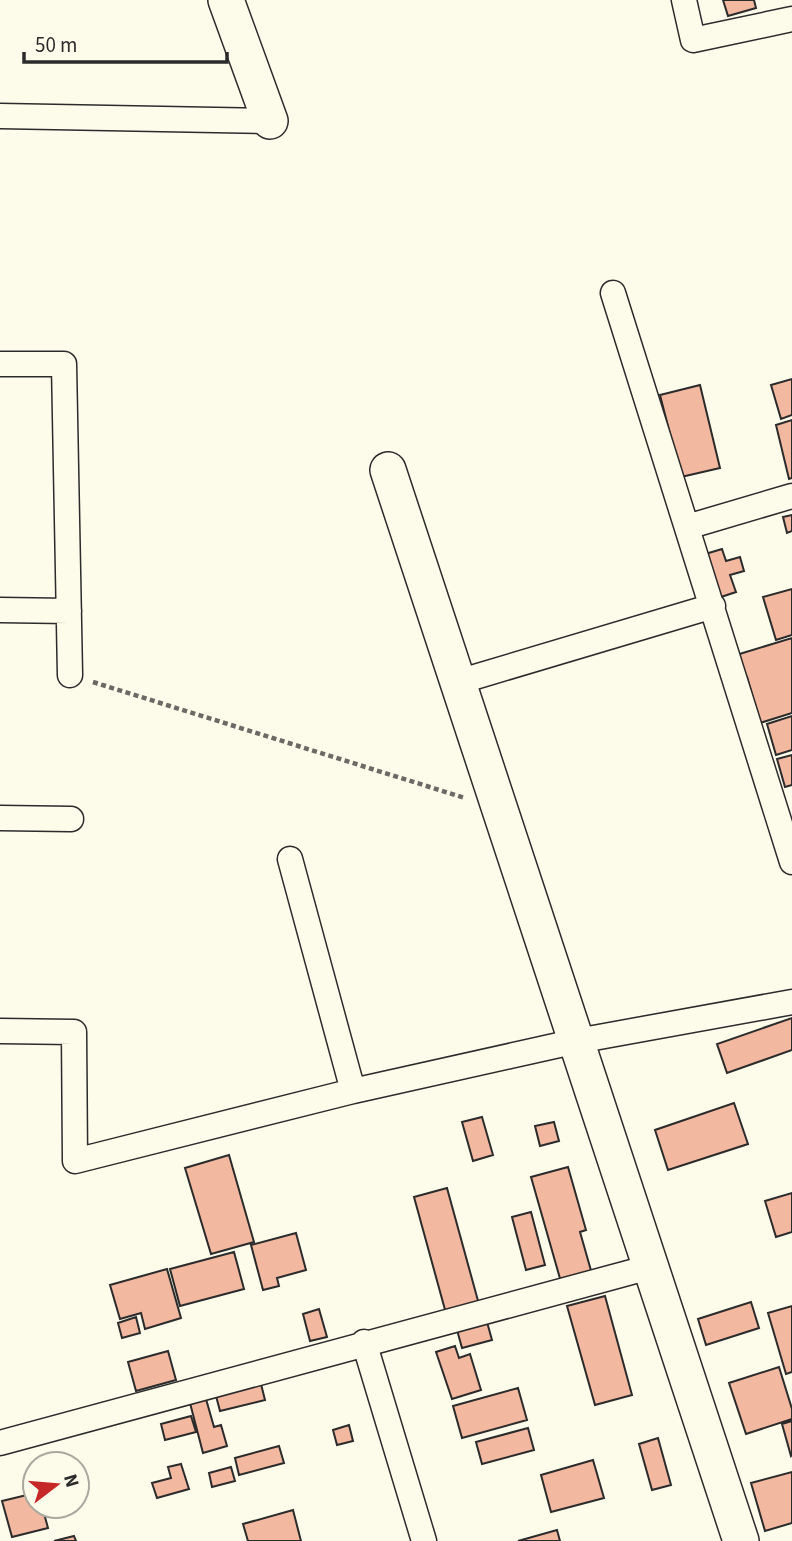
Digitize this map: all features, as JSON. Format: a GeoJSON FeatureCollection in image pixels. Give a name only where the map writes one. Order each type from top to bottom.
{"type":"FeatureCollection","features":[{"type":"Feature","properties":{"kind":"street"},"geometry":{"type":"LineString","coordinates":[[0,116],[270,121],[226,0]]}},
{"type":"Feature","properties":{"kind":"street"},"geometry":{"type":"LineString","coordinates":[[684,0],[693,40],[792,19]]}},
{"type":"Feature","properties":{"kind":"street"},"geometry":{"type":"LineString","coordinates":[[613,293],[792,862]]}},
{"type":"Feature","properties":{"kind":"street"},"geometry":{"type":"LineString","coordinates":[[0,364],[64,364],[70,675]]}},
{"type":"Feature","properties":{"kind":"street"},"geometry":{"type":"LineString","coordinates":[[388,470],[741,1541]]}},
{"type":"Feature","properties":{"kind":"street"},"geometry":{"type":"LineString","coordinates":[[687,527],[792,496]]}},
{"type":"Feature","properties":{"kind":"street"},"geometry":{"type":"LineString","coordinates":[[458,682],[713,606]]}},
{"type":"Feature","properties":{"kind":"street"},"geometry":{"type":"LineString","coordinates":[[0,610],[69,611]]}},
{"type":"Feature","properties":{"kind":"street"},"geometry":{"type":"LineString","coordinates":[[0,818],[71,819]]}},
{"type":"Feature","properties":{"kind":"street"},"geometry":{"type":"LineString","coordinates":[[289,859],[353,1091]]}},
{"type":"Feature","properties":{"kind":"street"},"geometry":{"type":"LineString","coordinates":[[0,1031],[74,1032],[75,1161],[353,1091],[576,1041],[792,1002]]}},
{"type":"Feature","properties":{"kind":"street"},"geometry":{"type":"LineString","coordinates":[[0,1443],[363,1342],[650,1267]]}},
{"type":"Feature","properties":{"kind":"street"},"geometry":{"type":"LineString","coordinates":[[363,1342],[424,1541]]}},
{"type":"Feature","properties":{"kind":"path"},"geometry":{"type":"LineString","coordinates":[[70,675],[500,808]]}},
{"type":"Feature","properties":{"kind":"building"},"geometry":{"type":"Polygon","coordinates":[[[723,0],[754,0],[756,8],[728,16],[723,0]]]}},
{"type":"Feature","properties":{"kind":"building"},"geometry":{"type":"Polygon","coordinates":[[[792,379],[792,415],[781,419],[771,385],[792,379]]]}},
{"type":"Feature","properties":{"kind":"building"},"geometry":{"type":"Polygon","coordinates":[[[700,385],[720,468],[681,477],[660,395],[700,385]]]}},
{"type":"Feature","properties":{"kind":"building"},"geometry":{"type":"Polygon","coordinates":[[[792,420],[792,478],[789,479],[776,425],[792,420]]]}},
{"type":"Feature","properties":{"kind":"building"},"geometry":{"type":"Polygon","coordinates":[[[792,515],[792,531],[787,533],[783,517],[792,515]]]}},
{"type":"Feature","properties":{"kind":"building"},"geometry":{"type":"Polygon","coordinates":[[[722,549],[726,561],[740,557],[744,571],[730,575],[736,592],[715,599],[702,555],[722,549]]]}},
{"type":"Feature","properties":{"kind":"building"},"geometry":{"type":"Polygon","coordinates":[[[792,589],[792,635],[776,640],[763,597],[792,589]]]}},
{"type":"Feature","properties":{"kind":"building"},"geometry":{"type":"Polygon","coordinates":[[[792,638],[792,713],[760,723],[747,677],[740,679],[733,656],[792,638]]]}},
{"type":"Feature","properties":{"kind":"building"},"geometry":{"type":"Polygon","coordinates":[[[792,716],[792,750],[776,755],[767,724],[792,716]]]}},
{"type":"Feature","properties":{"kind":"building"},"geometry":{"type":"Polygon","coordinates":[[[792,755],[792,785],[785,787],[777,759],[792,755]]]}},
{"type":"Feature","properties":{"kind":"building"},"geometry":{"type":"Polygon","coordinates":[[[792,1018],[792,1050],[727,1073],[717,1044],[792,1018]]]}},
{"type":"Feature","properties":{"kind":"building"},"geometry":{"type":"Polygon","coordinates":[[[734,1103],[748,1144],[668,1170],[655,1130],[734,1103]]]}},
{"type":"Feature","properties":{"kind":"building"},"geometry":{"type":"Polygon","coordinates":[[[482,1117],[493,1155],[473,1161],[462,1122],[482,1117]]]}},
{"type":"Feature","properties":{"kind":"building"},"geometry":{"type":"Polygon","coordinates":[[[554,1122],[559,1141],[540,1146],[535,1126],[554,1122]]]}},
{"type":"Feature","properties":{"kind":"building"},"geometry":{"type":"Polygon","coordinates":[[[229,1155],[254,1242],[211,1254],[185,1168],[229,1155]]]}},
{"type":"Feature","properties":{"kind":"building"},"geometry":{"type":"Polygon","coordinates":[[[568,1167],[586,1230],[580,1232],[592,1274],[561,1282],[531,1177],[568,1167]]]}},
{"type":"Feature","properties":{"kind":"building"},"geometry":{"type":"Polygon","coordinates":[[[447,1188],[480,1308],[447,1317],[414,1197],[447,1188]]]}},
{"type":"Feature","properties":{"kind":"building"},"geometry":{"type":"Polygon","coordinates":[[[792,1193],[792,1232],[776,1237],[765,1201],[792,1193]]]}},
{"type":"Feature","properties":{"kind":"building"},"geometry":{"type":"Polygon","coordinates":[[[531,1212],[545,1265],[526,1270],[512,1217],[531,1212]]]}},
{"type":"Feature","properties":{"kind":"building"},"geometry":{"type":"Polygon","coordinates":[[[296,1233],[306,1270],[277,1278],[279,1286],[263,1290],[251,1245],[296,1233]]]}},
{"type":"Feature","properties":{"kind":"building"},"geometry":{"type":"Polygon","coordinates":[[[234,1252],[244,1289],[180,1306],[170,1269],[234,1252]]]}},
{"type":"Feature","properties":{"kind":"building"},"geometry":{"type":"Polygon","coordinates":[[[167,1269],[181,1318],[145,1329],[141,1313],[120,1319],[110,1285],[167,1269]]]}},
{"type":"Feature","properties":{"kind":"building"},"geometry":{"type":"Polygon","coordinates":[[[605,1296],[632,1395],[595,1405],[567,1306],[605,1296]]]}},
{"type":"Feature","properties":{"kind":"building"},"geometry":{"type":"Polygon","coordinates":[[[751,1302],[759,1328],[706,1345],[698,1319],[751,1302]]]}},
{"type":"Feature","properties":{"kind":"building"},"geometry":{"type":"Polygon","coordinates":[[[792,1306],[792,1372],[786,1374],[768,1313],[792,1306]]]}},
{"type":"Feature","properties":{"kind":"building"},"geometry":{"type":"Polygon","coordinates":[[[319,1309],[327,1337],[310,1341],[303,1314],[319,1309]]]}},
{"type":"Feature","properties":{"kind":"building"},"geometry":{"type":"Polygon","coordinates":[[[136,1317],[140,1333],[122,1338],[118,1323],[136,1317]]]}},
{"type":"Feature","properties":{"kind":"building"},"geometry":{"type":"Polygon","coordinates":[[[487,1322],[492,1340],[462,1348],[457,1330],[487,1322]]]}},
{"type":"Feature","properties":{"kind":"building"},"geometry":{"type":"Polygon","coordinates":[[[455,1346],[459,1358],[470,1354],[481,1390],[452,1399],[436,1352],[455,1346]]]}},
{"type":"Feature","properties":{"kind":"building"},"geometry":{"type":"Polygon","coordinates":[[[168,1351],[176,1380],[136,1391],[128,1362],[168,1351]]]}},
{"type":"Feature","properties":{"kind":"building"},"geometry":{"type":"Polygon","coordinates":[[[779,1367],[792,1409],[792,1419],[746,1434],[729,1383],[779,1367]]]}},
{"type":"Feature","properties":{"kind":"building"},"geometry":{"type":"Polygon","coordinates":[[[261,1384],[265,1400],[220,1411],[216,1396],[261,1384]]]}},
{"type":"Feature","properties":{"kind":"building"},"geometry":{"type":"Polygon","coordinates":[[[518,1388],[527,1420],[462,1438],[453,1406],[518,1388]]]}},
{"type":"Feature","properties":{"kind":"building"},"geometry":{"type":"Polygon","coordinates":[[[206,1399],[214,1427],[221,1425],[227,1446],[203,1453],[190,1403],[206,1399]]]}},
{"type":"Feature","properties":{"kind":"building"},"geometry":{"type":"Polygon","coordinates":[[[191,1416],[196,1432],[165,1440],[161,1424],[191,1416]]]}},
{"type":"Feature","properties":{"kind":"building"},"geometry":{"type":"Polygon","coordinates":[[[792,1421],[792,1455],[791,1456],[782,1424],[792,1421]]]}},
{"type":"Feature","properties":{"kind":"building"},"geometry":{"type":"Polygon","coordinates":[[[349,1425],[353,1441],[337,1445],[333,1430],[349,1425]]]}},
{"type":"Feature","properties":{"kind":"building"},"geometry":{"type":"Polygon","coordinates":[[[528,1428],[534,1450],[482,1464],[476,1442],[528,1428]]]}},
{"type":"Feature","properties":{"kind":"building"},"geometry":{"type":"Polygon","coordinates":[[[658,1438],[671,1485],[652,1490],[639,1444],[658,1438]]]}},
{"type":"Feature","properties":{"kind":"building"},"geometry":{"type":"Polygon","coordinates":[[[279,1446],[284,1463],[239,1475],[235,1458],[279,1446]]]}},
{"type":"Feature","properties":{"kind":"building"},"geometry":{"type":"Polygon","coordinates":[[[593,1460],[604,1498],[551,1512],[541,1475],[593,1460]]]}},
{"type":"Feature","properties":{"kind":"building"},"geometry":{"type":"Polygon","coordinates":[[[181,1464],[189,1489],[157,1498],[152,1483],[171,1478],[168,1467],[181,1464]]]}},
{"type":"Feature","properties":{"kind":"building"},"geometry":{"type":"Polygon","coordinates":[[[231,1467],[235,1481],[212,1487],[209,1473],[231,1467]]]}},
{"type":"Feature","properties":{"kind":"building"},"geometry":{"type":"Polygon","coordinates":[[[792,1472],[792,1523],[765,1531],[751,1483],[792,1472]]]}},
{"type":"Feature","properties":{"kind":"building"},"geometry":{"type":"Polygon","coordinates":[[[21,1496],[21,1520],[46,1520],[48,1528],[12,1537],[2,1501],[21,1496]]]}},
{"type":"Feature","properties":{"kind":"building"},"geometry":{"type":"Polygon","coordinates":[[[293,1510],[301,1541],[248,1541],[243,1524],[293,1510]]]}},
{"type":"Feature","properties":{"kind":"building"},"geometry":{"type":"Polygon","coordinates":[[[557,1530],[560,1541],[518,1541],[557,1530]]]}},
{"type":"Feature","properties":{"kind":"building"},"geometry":{"type":"Polygon","coordinates":[[[74,1536],[76,1541],[54,1541],[74,1536]]]}}]}
